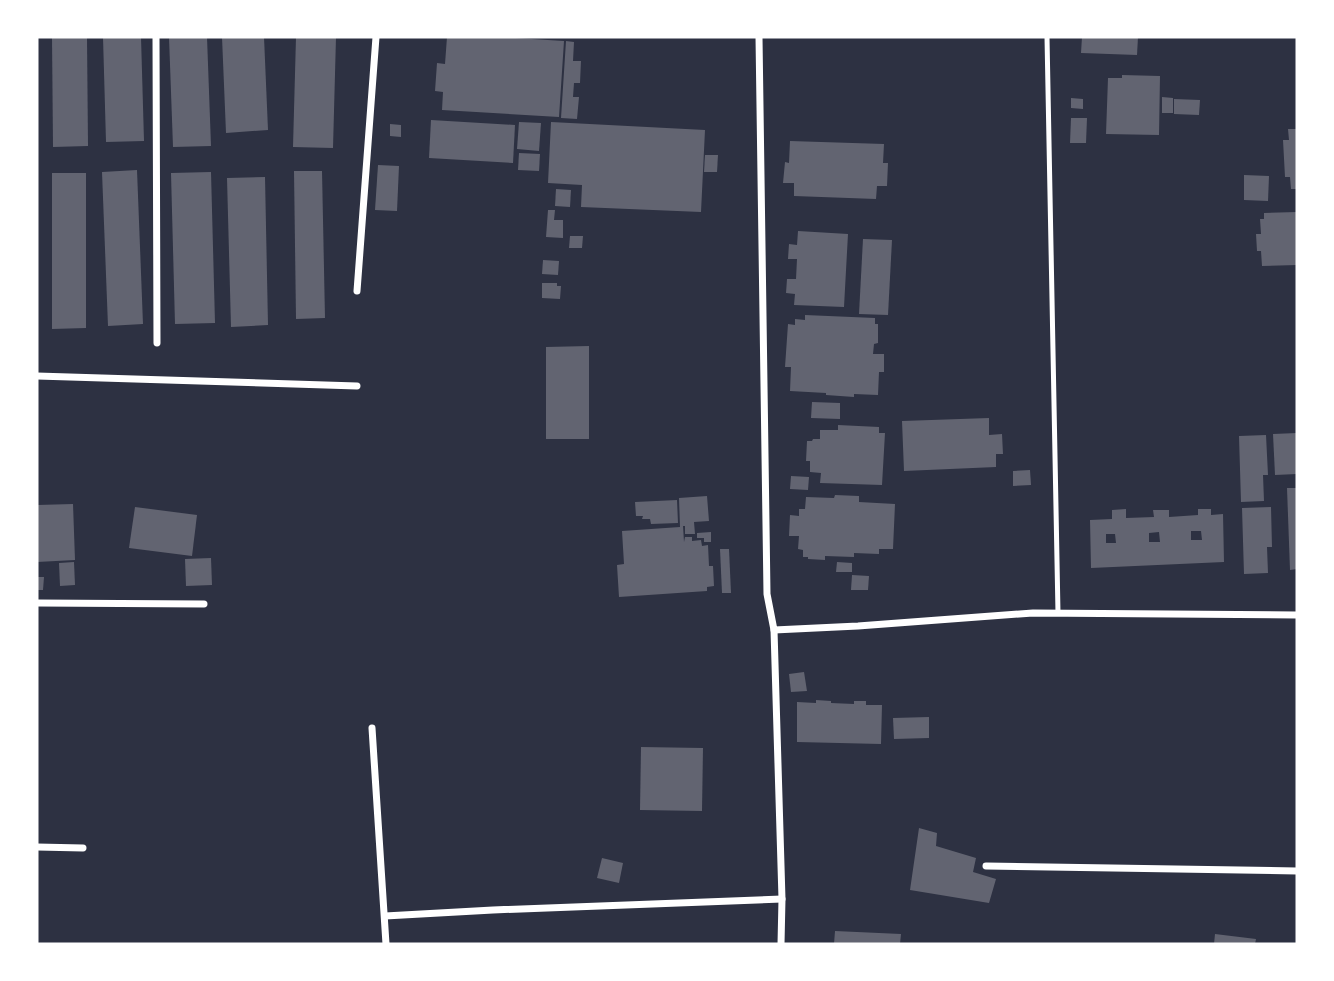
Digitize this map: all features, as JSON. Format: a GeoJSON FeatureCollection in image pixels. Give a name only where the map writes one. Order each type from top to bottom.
{"type":"FeatureCollection","features":[{"type":"Feature","properties":{"kind":"street"},"geometry":{"type":"LineString","coordinates":[[156,37],[157,343]]}},
{"type":"Feature","properties":{"kind":"street"},"geometry":{"type":"LineString","coordinates":[[357,291],[376,37]]}},
{"type":"Feature","properties":{"kind":"street"},"geometry":{"type":"LineString","coordinates":[[759,37],[767,594],[774,630],[781,944]]}},
{"type":"Feature","properties":{"kind":"street"},"geometry":{"type":"LineString","coordinates":[[37,376],[356,386]]}},
{"type":"Feature","properties":{"kind":"street"},"geometry":{"type":"LineString","coordinates":[[37,603],[204,604]]}},
{"type":"Feature","properties":{"kind":"street"},"geometry":{"type":"LineString","coordinates":[[774,630],[1034,613],[1297,615]]}},
{"type":"Feature","properties":{"kind":"street"},"geometry":{"type":"LineString","coordinates":[[372,727],[386,944]]}},
{"type":"Feature","properties":{"kind":"street"},"geometry":{"type":"LineString","coordinates":[[37,847],[83,848]]}},
{"type":"Feature","properties":{"kind":"street"},"geometry":{"type":"LineString","coordinates":[[986,866],[1297,871]]}},
{"type":"Feature","properties":{"kind":"street"},"geometry":{"type":"LineString","coordinates":[[384,916],[782,899]]}},
{"type":"Feature","properties":{"kind":"lane"},"geometry":{"type":"LineString","coordinates":[[1046,37],[1058,613]]}},
{"type":"Feature","properties":{"kind":"building"},"geometry":{"type":"Polygon","coordinates":[[[52,37],[87,37],[88,146],[53,147],[52,37]]]}},
{"type":"Feature","properties":{"kind":"building"},"geometry":{"type":"Polygon","coordinates":[[[103,37],[141,37],[144,141],[106,142],[103,37]]]}},
{"type":"Feature","properties":{"kind":"building"},"geometry":{"type":"Polygon","coordinates":[[[169,37],[207,37],[211,146],[173,147],[169,37]]]}},
{"type":"Feature","properties":{"kind":"building"},"geometry":{"type":"Polygon","coordinates":[[[222,37],[264,37],[268,130],[226,133],[222,37]]]}},
{"type":"Feature","properties":{"kind":"building"},"geometry":{"type":"Polygon","coordinates":[[[296,37],[336,37],[333,148],[293,147],[296,37]]]}},
{"type":"Feature","properties":{"kind":"building"},"geometry":{"type":"Polygon","coordinates":[[[447,37],[564,41],[559,117],[442,110],[443,92],[435,91],[437,63],[445,64],[447,37]]]}},
{"type":"Feature","properties":{"kind":"building"},"geometry":{"type":"Polygon","coordinates":[[[1082,37],[1138,37],[1137,55],[1081,53],[1082,37]]]}},
{"type":"Feature","properties":{"kind":"building"},"geometry":{"type":"Polygon","coordinates":[[[566,41],[574,42],[573,61],[581,61],[580,83],[574,83],[573,97],[579,97],[577,119],[561,118],[566,41]]]}},
{"type":"Feature","properties":{"kind":"building"},"geometry":{"type":"Polygon","coordinates":[[[1122,75],[1160,76],[1159,135],[1106,134],[1108,78],[1122,78],[1122,75]]]}},
{"type":"Feature","properties":{"kind":"building"},"geometry":{"type":"Polygon","coordinates":[[[1162,97],[1173,98],[1173,113],[1162,113],[1162,97]]]}},
{"type":"Feature","properties":{"kind":"building"},"geometry":{"type":"Polygon","coordinates":[[[1071,98],[1083,99],[1083,109],[1071,108],[1071,98]]]}},
{"type":"Feature","properties":{"kind":"building"},"geometry":{"type":"Polygon","coordinates":[[[1174,99],[1200,100],[1199,115],[1174,114],[1174,99]]]}},
{"type":"Feature","properties":{"kind":"building"},"geometry":{"type":"Polygon","coordinates":[[[1071,118],[1087,118],[1086,143],[1070,143],[1071,118]]]}},
{"type":"Feature","properties":{"kind":"building"},"geometry":{"type":"Polygon","coordinates":[[[431,120],[515,125],[513,163],[429,158],[431,120]]]}},
{"type":"Feature","properties":{"kind":"building"},"geometry":{"type":"Polygon","coordinates":[[[519,122],[541,123],[539,151],[517,149],[519,122]]]}},
{"type":"Feature","properties":{"kind":"building"},"geometry":{"type":"Polygon","coordinates":[[[551,122],[705,130],[701,212],[581,207],[582,185],[548,183],[551,122]]]}},
{"type":"Feature","properties":{"kind":"building"},"geometry":{"type":"Polygon","coordinates":[[[390,124],[401,125],[401,137],[390,136],[390,124]]]}},
{"type":"Feature","properties":{"kind":"building"},"geometry":{"type":"Polygon","coordinates":[[[1288,129],[1297,129],[1297,189],[1291,189],[1290,177],[1285,177],[1283,140],[1289,140],[1288,129]]]}},
{"type":"Feature","properties":{"kind":"building"},"geometry":{"type":"Polygon","coordinates":[[[790,141],[884,144],[883,163],[888,163],[887,186],[877,186],[876,199],[794,196],[794,183],[783,183],[785,162],[789,163],[790,141]]]}},
{"type":"Feature","properties":{"kind":"building"},"geometry":{"type":"Polygon","coordinates":[[[519,153],[540,154],[539,171],[518,170],[519,153]]]}},
{"type":"Feature","properties":{"kind":"building"},"geometry":{"type":"Polygon","coordinates":[[[705,155],[718,155],[717,172],[704,172],[705,155]]]}},
{"type":"Feature","properties":{"kind":"building"},"geometry":{"type":"Polygon","coordinates":[[[378,165],[399,166],[397,211],[375,210],[378,165]]]}},
{"type":"Feature","properties":{"kind":"building"},"geometry":{"type":"Polygon","coordinates":[[[137,170],[143,324],[108,326],[102,172],[137,170]]]}},
{"type":"Feature","properties":{"kind":"building"},"geometry":{"type":"Polygon","coordinates":[[[294,171],[322,171],[325,318],[296,319],[294,171]]]}},
{"type":"Feature","properties":{"kind":"building"},"geometry":{"type":"Polygon","coordinates":[[[211,172],[215,323],[175,324],[171,173],[211,172]]]}},
{"type":"Feature","properties":{"kind":"building"},"geometry":{"type":"Polygon","coordinates":[[[52,173],[86,173],[86,328],[52,329],[52,173]]]}},
{"type":"Feature","properties":{"kind":"building"},"geometry":{"type":"Polygon","coordinates":[[[1244,175],[1269,176],[1268,201],[1244,200],[1244,175]]]}},
{"type":"Feature","properties":{"kind":"building"},"geometry":{"type":"Polygon","coordinates":[[[265,177],[268,325],[231,327],[227,178],[265,177]]]}},
{"type":"Feature","properties":{"kind":"building"},"geometry":{"type":"Polygon","coordinates":[[[556,189],[571,190],[570,207],[555,206],[556,189]]]}},
{"type":"Feature","properties":{"kind":"building"},"geometry":{"type":"Polygon","coordinates":[[[548,210],[555,210],[554,220],[563,220],[563,238],[546,237],[548,210]]]}},
{"type":"Feature","properties":{"kind":"building"},"geometry":{"type":"Polygon","coordinates":[[[1297,212],[1297,265],[1262,266],[1261,251],[1257,251],[1256,234],[1261,234],[1260,219],[1264,219],[1264,213],[1297,212]]]}},
{"type":"Feature","properties":{"kind":"building"},"geometry":{"type":"Polygon","coordinates":[[[798,231],[848,234],[844,307],[794,305],[795,294],[786,293],[787,279],[796,279],[797,259],[788,259],[789,244],[797,245],[798,231]]]}},
{"type":"Feature","properties":{"kind":"building"},"geometry":{"type":"Polygon","coordinates":[[[570,236],[583,236],[582,248],[569,248],[570,236]]]}},
{"type":"Feature","properties":{"kind":"building"},"geometry":{"type":"Polygon","coordinates":[[[863,239],[892,240],[888,315],[859,314],[863,239]]]}},
{"type":"Feature","properties":{"kind":"building"},"geometry":{"type":"Polygon","coordinates":[[[543,260],[559,261],[558,275],[542,274],[543,260]]]}},
{"type":"Feature","properties":{"kind":"building"},"geometry":{"type":"Polygon","coordinates":[[[542,283],[557,283],[557,286],[561,286],[560,299],[542,298],[542,283]]]}},
{"type":"Feature","properties":{"kind":"building"},"geometry":{"type":"Polygon","coordinates":[[[805,315],[875,318],[875,324],[878,324],[878,343],[874,344],[873,354],[884,354],[884,372],[879,372],[878,395],[854,394],[854,397],[790,391],[791,367],[785,367],[788,324],[795,325],[795,319],[805,320],[805,315]]]}},
{"type":"Feature","properties":{"kind":"building"},"geometry":{"type":"Polygon","coordinates":[[[589,346],[589,439],[546,439],[546,347],[589,346]]]}},
{"type":"Feature","properties":{"kind":"building"},"geometry":{"type":"Polygon","coordinates":[[[812,402],[840,403],[840,419],[811,418],[812,402]]]}},
{"type":"Feature","properties":{"kind":"building"},"geometry":{"type":"Polygon","coordinates":[[[989,418],[989,435],[1002,434],[1003,454],[996,454],[996,467],[904,471],[902,421],[989,418]]]}},
{"type":"Feature","properties":{"kind":"building"},"geometry":{"type":"Polygon","coordinates":[[[838,425],[879,427],[879,433],[885,433],[882,485],[820,483],[821,473],[810,472],[810,461],[806,461],[807,441],[820,439],[820,430],[838,430],[838,425]]]}},
{"type":"Feature","properties":{"kind":"building"},"geometry":{"type":"Polygon","coordinates":[[[1297,433],[1297,474],[1275,475],[1273,434],[1297,433]]]}},
{"type":"Feature","properties":{"kind":"building"},"geometry":{"type":"Polygon","coordinates":[[[1266,435],[1268,475],[1263,475],[1264,501],[1241,502],[1239,436],[1266,435]]]}},
{"type":"Feature","properties":{"kind":"building"},"geometry":{"type":"Polygon","coordinates":[[[1030,470],[1031,485],[1013,486],[1013,471],[1030,470]]]}},
{"type":"Feature","properties":{"kind":"building"},"geometry":{"type":"Polygon","coordinates":[[[791,476],[809,477],[808,490],[790,489],[791,476]]]}},
{"type":"Feature","properties":{"kind":"building"},"geometry":{"type":"Polygon","coordinates":[[[1287,488],[1297,488],[1297,569],[1290,570],[1287,488]]]}},
{"type":"Feature","properties":{"kind":"building"},"geometry":{"type":"Polygon","coordinates":[[[835,495],[859,496],[859,502],[895,504],[893,549],[879,549],[879,554],[854,553],[854,557],[825,556],[825,560],[803,557],[803,550],[798,549],[799,536],[789,536],[790,515],[799,516],[799,509],[805,509],[806,497],[834,498],[835,495]]]}},
{"type":"Feature","properties":{"kind":"building"},"geometry":{"type":"Polygon","coordinates":[[[707,496],[709,521],[694,522],[695,534],[685,534],[683,526],[684,542],[685,537],[692,537],[692,541],[701,540],[702,546],[708,545],[714,586],[707,587],[707,591],[619,597],[617,565],[624,564],[622,531],[680,527],[679,498],[707,496]]]}},
{"type":"Feature","properties":{"kind":"building"},"geometry":{"type":"Polygon","coordinates":[[[677,500],[678,523],[651,524],[650,519],[636,516],[635,502],[677,500]]]}},
{"type":"Feature","properties":{"kind":"building"},"geometry":{"type":"Polygon","coordinates":[[[73,504],[75,560],[37,562],[37,505],[73,504]]]}},
{"type":"Feature","properties":{"kind":"building"},"geometry":{"type":"Polygon","coordinates":[[[135,507],[197,515],[192,556],[129,548],[135,507]]]}},
{"type":"Feature","properties":{"kind":"building"},"geometry":{"type":"Polygon","coordinates":[[[1271,507],[1272,547],[1267,547],[1268,573],[1244,574],[1242,508],[1271,507]]]}},
{"type":"Feature","properties":{"kind":"building"},"geometry":{"type":"Polygon","coordinates":[[[1126,509],[1126,518],[1154,517],[1153,510],[1169,510],[1169,517],[1198,515],[1198,509],[1211,509],[1211,515],[1223,514],[1224,562],[1091,568],[1090,520],[1112,519],[1112,510],[1126,509]],[[1191,531],[1191,540],[1202,540],[1201,531],[1191,531]],[[1159,532],[1149,533],[1149,542],[1160,542],[1159,532]],[[1106,534],[1106,543],[1116,543],[1115,534],[1106,534]]]}},
{"type":"Feature","properties":{"kind":"building"},"geometry":{"type":"Polygon","coordinates":[[[711,532],[711,542],[697,538],[697,533],[711,532]]]}},
{"type":"Feature","properties":{"kind":"building"},"geometry":{"type":"Polygon","coordinates":[[[720,549],[729,549],[731,593],[722,593],[720,549]]]}},
{"type":"Feature","properties":{"kind":"building"},"geometry":{"type":"Polygon","coordinates":[[[211,558],[212,585],[186,586],[185,559],[211,558]]]}},
{"type":"Feature","properties":{"kind":"building"},"geometry":{"type":"Polygon","coordinates":[[[74,562],[75,585],[60,586],[59,563],[74,562]]]}},
{"type":"Feature","properties":{"kind":"building"},"geometry":{"type":"Polygon","coordinates":[[[837,562],[852,563],[852,572],[836,572],[837,562]]]}},
{"type":"Feature","properties":{"kind":"building"},"geometry":{"type":"Polygon","coordinates":[[[852,575],[869,576],[868,590],[851,590],[852,575]]]}},
{"type":"Feature","properties":{"kind":"building"},"geometry":{"type":"Polygon","coordinates":[[[37,577],[44,577],[43,590],[37,590],[37,577]]]}},
{"type":"Feature","properties":{"kind":"building"},"geometry":{"type":"Polygon","coordinates":[[[804,672],[807,691],[791,692],[789,674],[804,672]]]}},
{"type":"Feature","properties":{"kind":"building"},"geometry":{"type":"Polygon","coordinates":[[[816,700],[854,704],[854,701],[866,701],[866,705],[882,705],[881,744],[797,742],[797,702],[816,703],[816,700]]]}},
{"type":"Feature","properties":{"kind":"building"},"geometry":{"type":"Polygon","coordinates":[[[929,717],[929,738],[894,739],[893,718],[929,717]]]}},
{"type":"Feature","properties":{"kind":"building"},"geometry":{"type":"Polygon","coordinates":[[[641,747],[703,748],[702,811],[640,810],[641,747]]]}},
{"type":"Feature","properties":{"kind":"building"},"geometry":{"type":"Polygon","coordinates":[[[919,828],[937,833],[936,846],[976,858],[973,872],[996,879],[989,903],[910,890],[919,828]]]}},
{"type":"Feature","properties":{"kind":"building"},"geometry":{"type":"Polygon","coordinates":[[[602,858],[623,863],[619,883],[597,878],[602,858]]]}},
{"type":"Feature","properties":{"kind":"building"},"geometry":{"type":"Polygon","coordinates":[[[835,931],[901,934],[900,944],[834,944],[835,931]]]}},
{"type":"Feature","properties":{"kind":"building"},"geometry":{"type":"Polygon","coordinates":[[[1215,934],[1256,939],[1255,944],[1214,944],[1215,934]]]}}]}
